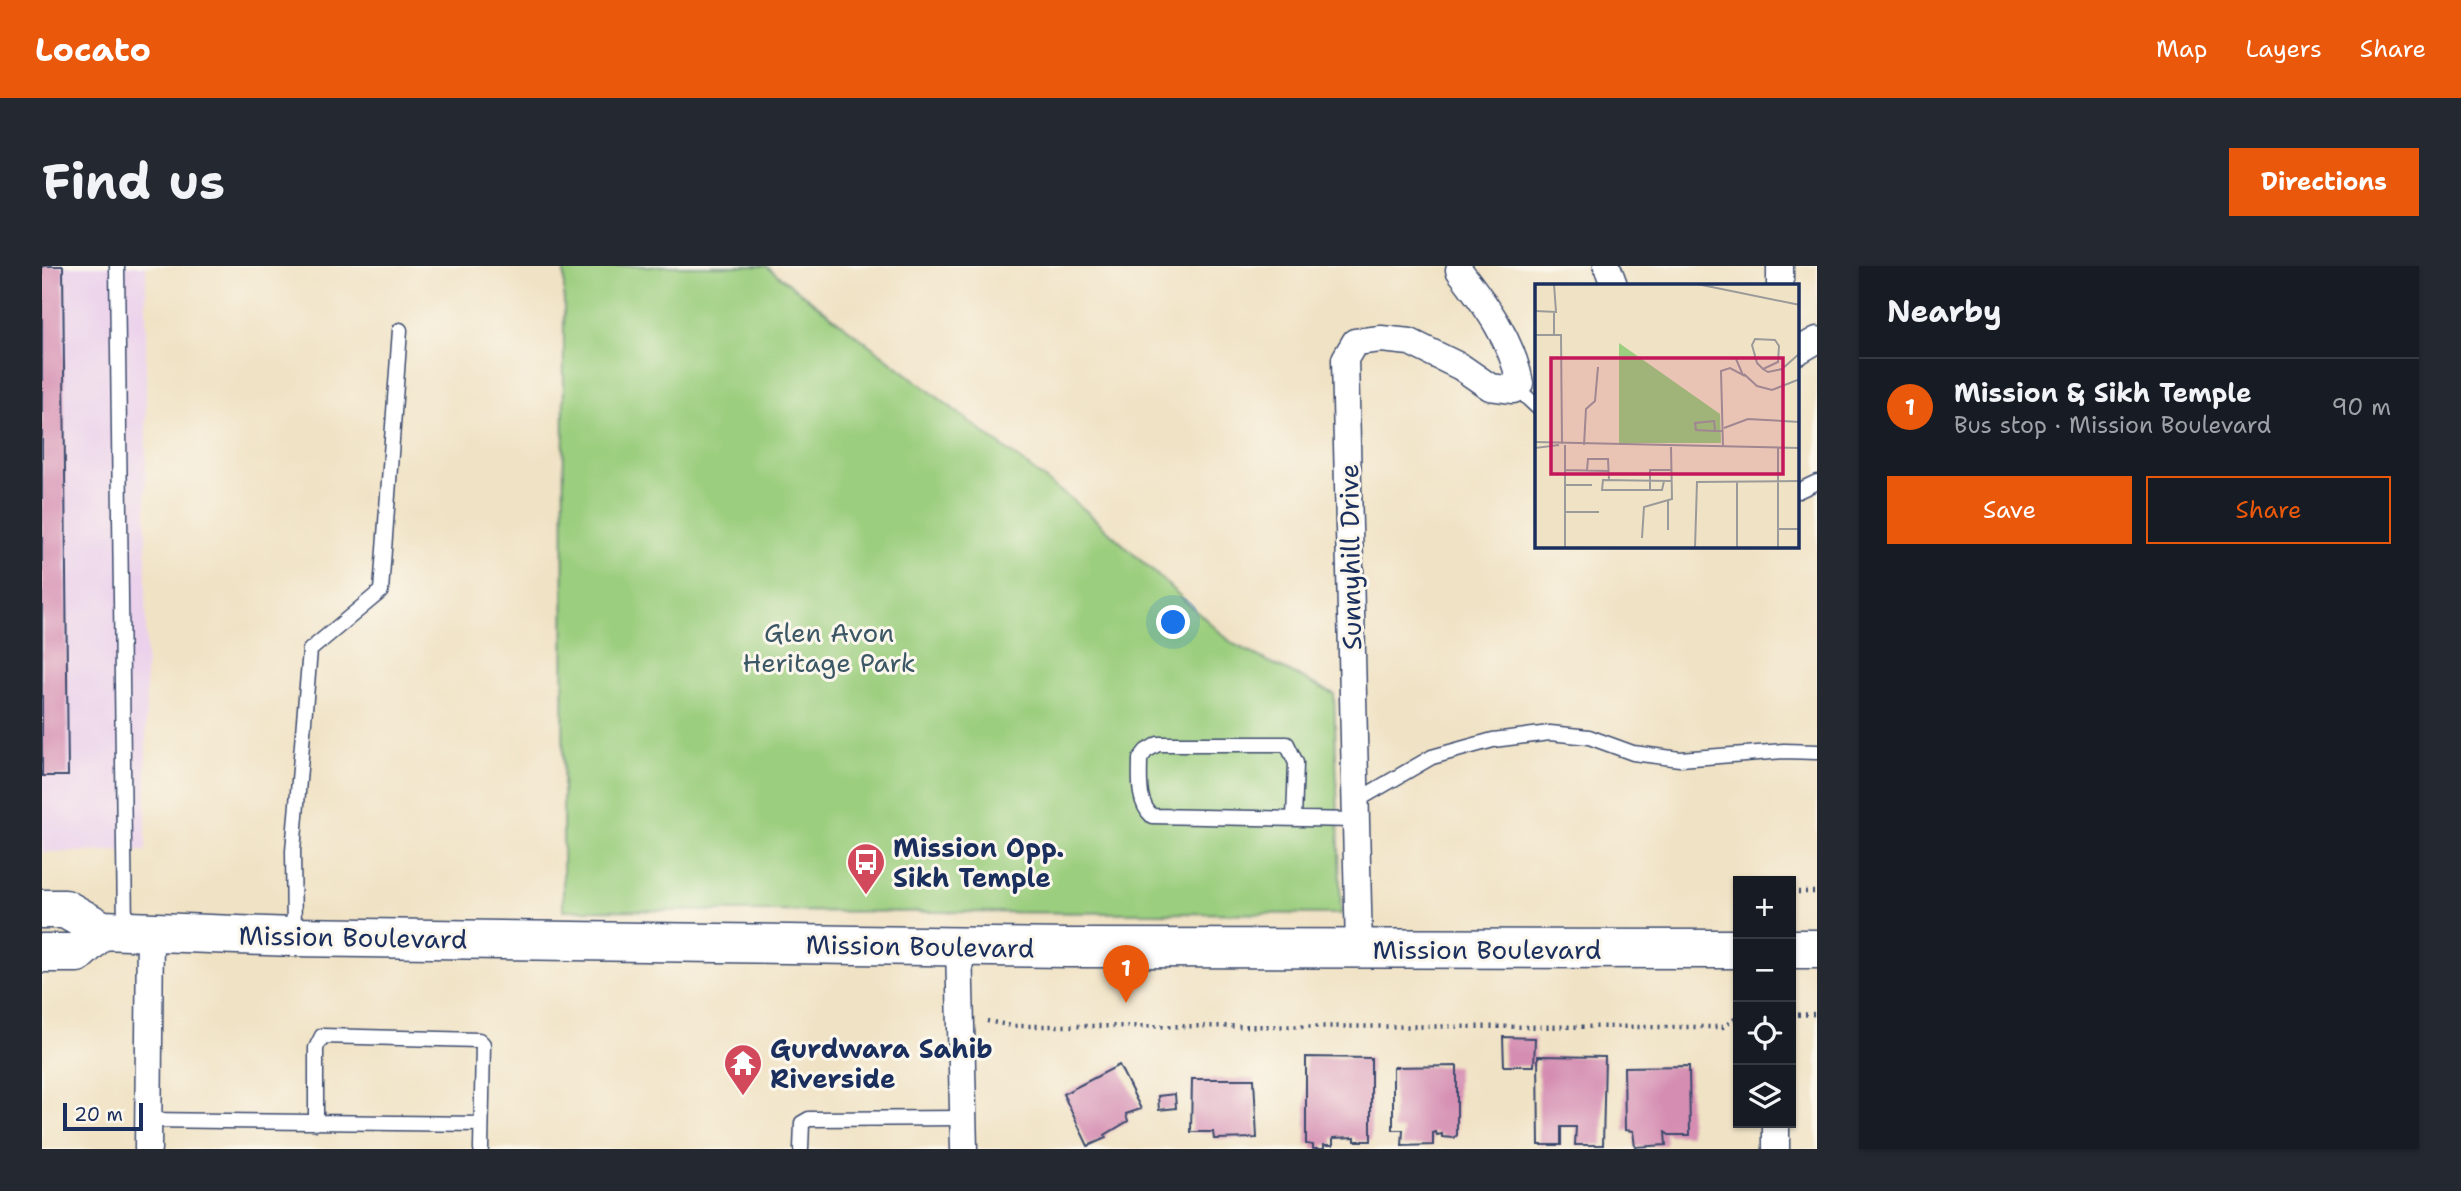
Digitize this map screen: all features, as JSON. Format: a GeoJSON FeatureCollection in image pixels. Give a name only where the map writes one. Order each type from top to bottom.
{"type":"FeatureCollection","features":[{"type":"Feature","properties":{"kind":"main road","name":"Mission Boulevard"},"geometry":{"type":"LineString","coordinates":[[42,909],[65,909],[125,930],[294,937],[959,946],[1733,949]]}},
{"type":"Feature","properties":{"kind":"main road"},"geometry":{"type":"LineString","coordinates":[[42,953],[77,953],[125,930]]}},
{"type":"Feature","properties":{"kind":"main road"},"geometry":{"type":"LineString","coordinates":[[1796,949],[1817,949]]}},
{"type":"Feature","properties":{"kind":"street"},"geometry":{"type":"LineString","coordinates":[[1606,266],[1614,284]]}},
{"type":"Feature","properties":{"kind":"street"},"geometry":{"type":"LineString","coordinates":[[1780,266],[1780,284]]}},
{"type":"Feature","properties":{"kind":"street"},"geometry":{"type":"LineString","coordinates":[[1459,270],[1489,309],[1516,363],[1520,383],[1516,387]]}},
{"type":"Feature","properties":{"kind":"street","name":"Sunnyhill Drive"},"geometry":{"type":"LineString","coordinates":[[1359,949],[1345,359],[1355,342],[1381,339],[1409,342],[1461,367],[1490,387],[1513,390],[1516,387]]}},
{"type":"Feature","properties":{"kind":"street"},"geometry":{"type":"LineString","coordinates":[[1800,350],[1817,340]]}},
{"type":"Feature","properties":{"kind":"street"},"geometry":{"type":"LineString","coordinates":[[125,930],[148,1120],[148,1149]]}},
{"type":"Feature","properties":{"kind":"street"},"geometry":{"type":"LineString","coordinates":[[959,946],[964,1149]]}},
{"type":"Feature","properties":{"kind":"street"},"geometry":{"type":"LineString","coordinates":[[1776,1128],[1776,1149]]}},
{"type":"Feature","properties":{"kind":"lane"},"geometry":{"type":"LineString","coordinates":[[117,266],[125,930]]}},
{"type":"Feature","properties":{"kind":"lane"},"geometry":{"type":"LineString","coordinates":[[294,937],[293,852],[310,650],[381,591],[400,330]]}},
{"type":"Feature","properties":{"kind":"lane"},"geometry":{"type":"LineString","coordinates":[[1516,387],[1535,405]]}},
{"type":"Feature","properties":{"kind":"lane"},"geometry":{"type":"LineString","coordinates":[[1800,490],[1817,482]]}},
{"type":"Feature","properties":{"kind":"lane"},"geometry":{"type":"LineString","coordinates":[[1294,819],[1296,763],[1287,744],[1158,744],[1146,751],[1140,759],[1141,794],[1145,810],[1152,816],[1294,819],[1356,811],[1432,757],[1493,740],[1550,733],[1589,737],[1633,753],[1680,759],[1784,751],[1817,752]]}},
{"type":"Feature","properties":{"kind":"lane"},"geometry":{"type":"LineString","coordinates":[[316,1123],[316,1048],[322,1036],[479,1040],[483,1044],[481,1149]]}},
{"type":"Feature","properties":{"kind":"lane"},"geometry":{"type":"LineString","coordinates":[[801,1149],[802,1123],[808,1119],[964,1118]]}},
{"type":"Feature","properties":{"kind":"lane"},"geometry":{"type":"LineString","coordinates":[[148,1120],[481,1124]]}},
{"type":"Feature","properties":{"kind":"path"},"geometry":{"type":"LineString","coordinates":[[1796,892],[1817,892]]}},
{"type":"Feature","properties":{"kind":"path"},"geometry":{"type":"LineString","coordinates":[[1796,1015],[1817,1014]]}},
{"type":"Feature","properties":{"kind":"path"},"geometry":{"type":"LineString","coordinates":[[960,1015],[1013,1026],[1723,1027],[1733,1020]]}},
{"type":"Feature","properties":{"kind":"shaded area"},"geometry":{"type":"Polygon","coordinates":[[[42,266],[146,266],[146,851],[42,852],[42,266]]]}},
{"type":"Feature","properties":{"kind":"green space","name":"Glen Avon Heritage Park"},"geometry":{"type":"Polygon","coordinates":[[[564,266],[766,266],[1085,510],[1233,644],[1334,694],[1341,914],[563,910],[564,266]]]}},
{"type":"Feature","properties":{"kind":"building"},"geometry":{"type":"Polygon","coordinates":[[[42,266],[63,266],[68,776],[42,776],[42,266]]]}},
{"type":"Feature","properties":{"kind":"building"},"geometry":{"type":"Polygon","coordinates":[[[1503,1037],[1535,1038],[1534,1066],[1504,1066],[1503,1037]]]}},
{"type":"Feature","properties":{"kind":"building"},"geometry":{"type":"Polygon","coordinates":[[[1538,1056],[1605,1057],[1603,1145],[1575,1145],[1576,1127],[1561,1127],[1561,1145],[1539,1145],[1538,1056]]]}},
{"type":"Feature","properties":{"kind":"building"},"geometry":{"type":"Polygon","coordinates":[[[1306,1057],[1371,1058],[1371,1141],[1355,1141],[1355,1137],[1333,1138],[1333,1145],[1324,1145],[1324,1149],[1313,1149],[1313,1145],[1306,1144],[1306,1057]]]}},
{"type":"Feature","properties":{"kind":"building"},"geometry":{"type":"Polygon","coordinates":[[[1119,1065],[1141,1109],[1126,1114],[1128,1121],[1105,1135],[1106,1138],[1088,1146],[1063,1094],[1119,1065]]]}},
{"type":"Feature","properties":{"kind":"building"},"geometry":{"type":"Polygon","coordinates":[[[1457,1066],[1457,1135],[1454,1138],[1442,1137],[1442,1134],[1437,1135],[1436,1132],[1433,1133],[1433,1145],[1402,1146],[1403,1130],[1393,1130],[1393,1067],[1457,1066]]]}},
{"type":"Feature","properties":{"kind":"building"},"geometry":{"type":"Polygon","coordinates":[[[1689,1066],[1690,1135],[1669,1135],[1665,1132],[1666,1145],[1635,1147],[1633,1131],[1625,1130],[1624,1067],[1689,1066]]]}},
{"type":"Feature","properties":{"kind":"building"},"geometry":{"type":"Polygon","coordinates":[[[1192,1079],[1254,1079],[1257,1138],[1214,1139],[1213,1132],[1191,1132],[1192,1079]]]}},
{"type":"Feature","properties":{"kind":"building"},"geometry":{"type":"Polygon","coordinates":[[[1175,1094],[1176,1108],[1159,1110],[1158,1096],[1175,1094]]]}},
{"type":"Feature","properties":{"kind":"place","name":"Mission Opp. Sikh Temple"},"geometry":{"type":"Point","coordinates":[866,896]}},
{"type":"Feature","properties":{"kind":"place","name":"Mission & Sikh Temple"},"geometry":{"type":"Point","coordinates":[1126,1003]}},
{"type":"Feature","properties":{"kind":"place","name":"Gurdwara Sahib Riverside"},"geometry":{"type":"Point","coordinates":[743,1097]}}]}
